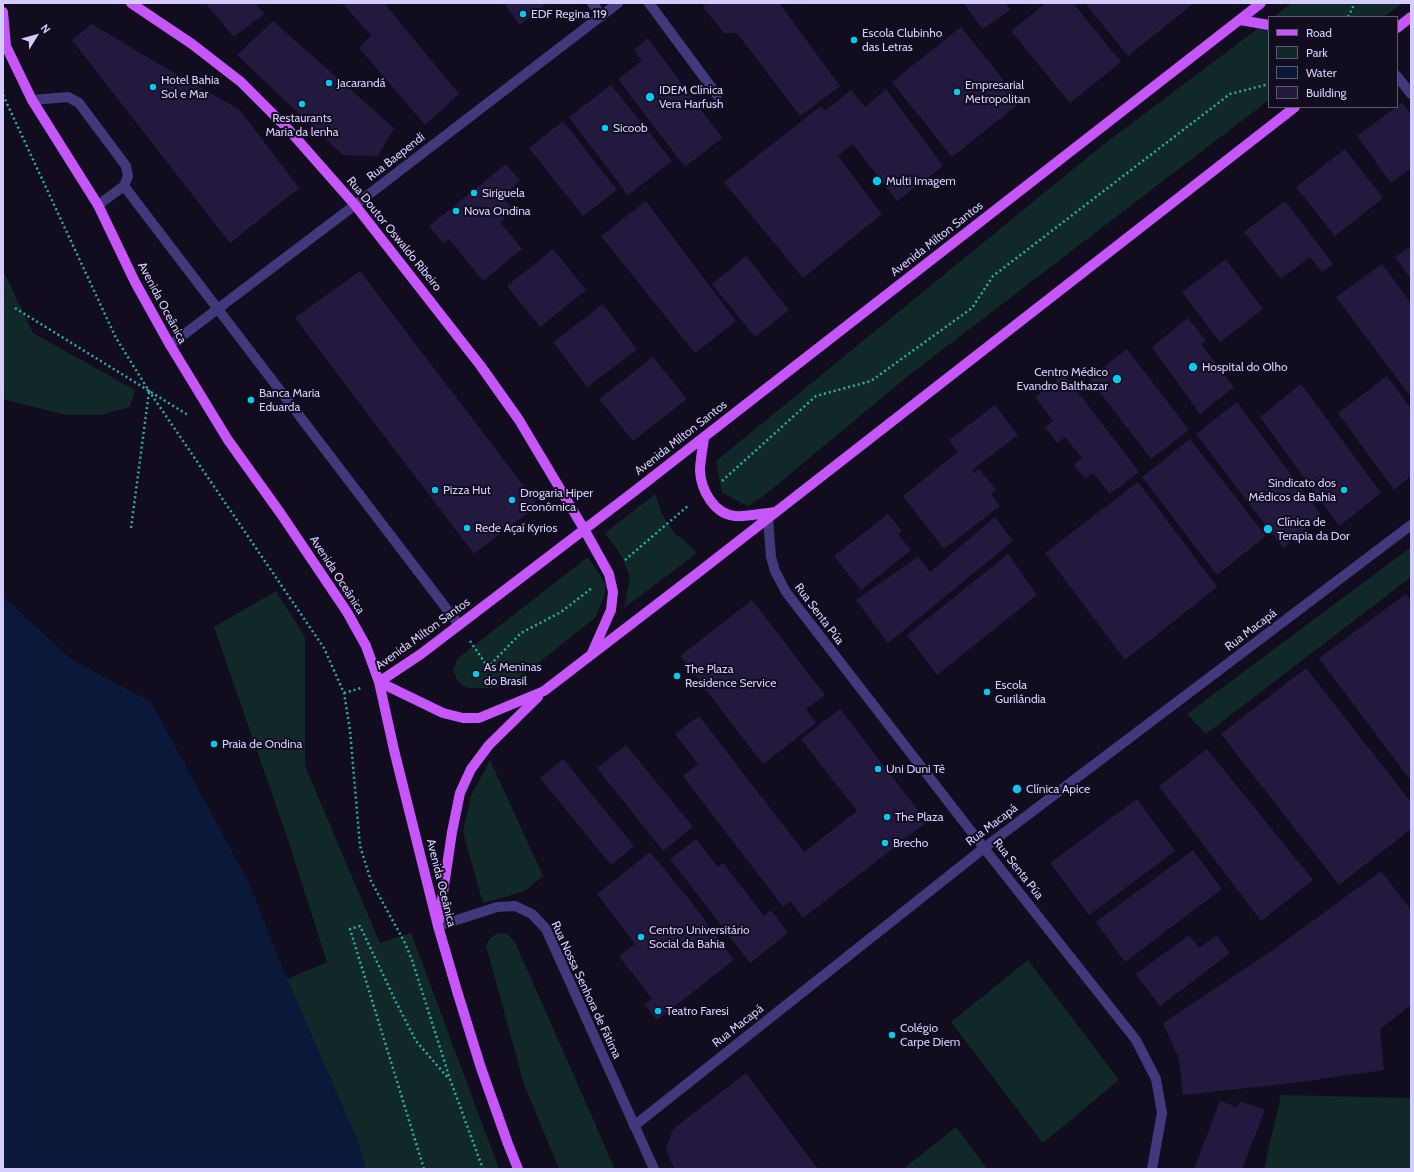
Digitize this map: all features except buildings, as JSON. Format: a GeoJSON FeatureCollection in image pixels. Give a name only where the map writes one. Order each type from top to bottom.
{"type":"FeatureCollection","features":[{"type":"Feature","properties":{"kind":"main road","name":"Rua Doutor Oswaldo Ribeiro"},"geometry":{"type":"LineString","coordinates":[[131,3],[192,44],[241,82],[289,130],[355,205],[480,365],[519,420],[609,574],[613,592],[611,610],[591,655]]}},
{"type":"Feature","properties":{"kind":"main road","name":"Avenida Milton Santos"},"geometry":{"type":"LineString","coordinates":[[379,682],[410,662],[704,437],[1261,3]]}},
{"type":"Feature","properties":{"kind":"main road","name":"Avenida Oceânica"},"geometry":{"type":"LineString","coordinates":[[3,12],[5,45],[32,100],[98,205],[135,282],[170,345],[228,440],[281,514],[347,612],[366,646],[379,682],[394,750],[438,926],[482,1068],[518,1169]]}},
{"type":"Feature","properties":{"kind":"main road"},"geometry":{"type":"LineString","coordinates":[[1398,27],[1411,17]]}},
{"type":"Feature","properties":{"kind":"main road"},"geometry":{"type":"LineString","coordinates":[[1240,20],[1268,25]]}},
{"type":"Feature","properties":{"kind":"main road","name":"Avenida Milton Santos"},"geometry":{"type":"LineString","coordinates":[[379,682],[443,713],[463,718],[479,718],[544,691],[1294,108]]}},
{"type":"Feature","properties":{"kind":"main road"},"geometry":{"type":"LineString","coordinates":[[704,437],[700,470],[703,487],[708,494],[710,501],[723,513],[736,516],[772,515]]}},
{"type":"Feature","properties":{"kind":"main road"},"geometry":{"type":"LineString","coordinates":[[438,926],[452,832],[460,794],[471,769],[489,745],[544,691]]}},
{"type":"Feature","properties":{"kind":"street"},"geometry":{"type":"LineString","coordinates":[[592,3],[602,16]]}},
{"type":"Feature","properties":{"kind":"street","name":"Rua Baependi"},"geometry":{"type":"LineString","coordinates":[[170,345],[218,310],[618,3]]}},
{"type":"Feature","properties":{"kind":"street"},"geometry":{"type":"LineString","coordinates":[[649,3],[716,95]]}},
{"type":"Feature","properties":{"kind":"street"},"geometry":{"type":"LineString","coordinates":[[1398,77],[1411,94]]}},
{"type":"Feature","properties":{"kind":"street"},"geometry":{"type":"LineString","coordinates":[[32,100],[68,97],[79,103],[126,166],[128,176],[124,186],[98,205]]}},
{"type":"Feature","properties":{"kind":"street"},"geometry":{"type":"LineString","coordinates":[[124,186],[459,625]]}},
{"type":"Feature","properties":{"kind":"street","name":"Rua Senta Púa"},"geometry":{"type":"LineString","coordinates":[[772,515],[770,549],[775,571],[786,592],[984,848],[1136,1040],[1156,1079],[1162,1114],[1152,1169]]}},
{"type":"Feature","properties":{"kind":"street","name":"Rua Macapá"},"geometry":{"type":"LineString","coordinates":[[634,1126],[984,848],[1411,524]]}},
{"type":"Feature","properties":{"kind":"street","name":"Rua Nossa Senhora de Fátima"},"geometry":{"type":"LineString","coordinates":[[438,926],[497,907],[515,906],[532,914],[546,929],[654,1169]]}},
{"type":"Feature","properties":{"kind":"path"},"geometry":{"type":"LineString","coordinates":[[1348,16],[1355,3]]}},
{"type":"Feature","properties":{"kind":"path"},"geometry":{"type":"LineString","coordinates":[[459,625],[488,667],[521,633],[560,612],[609,574],[687,506],[708,494],[816,396],[871,381],[972,308],[994,276],[1230,94],[1268,84]]}},
{"type":"Feature","properties":{"kind":"path"},"geometry":{"type":"LineString","coordinates":[[3,95],[116,338],[149,391],[324,648],[344,693],[350,730],[360,846],[371,881],[405,943],[412,960],[451,1082],[483,1169]]}},
{"type":"Feature","properties":{"kind":"path"},"geometry":{"type":"LineString","coordinates":[[15,308],[188,416]]}},
{"type":"Feature","properties":{"kind":"path"},"geometry":{"type":"LineString","coordinates":[[131,528],[149,391]]}},
{"type":"Feature","properties":{"kind":"path"},"geometry":{"type":"LineString","coordinates":[[424,1169],[350,929],[360,926],[416,1041],[451,1082]]}},
{"type":"Feature","properties":{"kind":"green space"},"geometry":{"type":"Polygon","coordinates":[[[1292,3],[1403,3],[1384,16],[1275,16],[1292,3]]]}},
{"type":"Feature","properties":{"kind":"green space"},"geometry":{"type":"Polygon","coordinates":[[[1268,21],[1268,101],[908,376],[765,495],[748,506],[722,493],[716,461],[1099,148],[1268,21]]]}},
{"type":"Feature","properties":{"kind":"green space"},"geometry":{"type":"Polygon","coordinates":[[[3,270],[33,333],[135,390],[130,407],[101,415],[66,415],[3,399],[3,270]]]}},
{"type":"Feature","properties":{"kind":"green space"},"geometry":{"type":"Polygon","coordinates":[[[655,494],[662,514],[675,534],[685,541],[697,553],[624,608],[630,576],[619,552],[605,533],[655,494]]]}},
{"type":"Feature","properties":{"kind":"green space"},"geometry":{"type":"Polygon","coordinates":[[[1411,547],[1411,577],[1206,734],[1187,714],[1411,547]]]}},
{"type":"Feature","properties":{"kind":"green space"},"geometry":{"type":"Polygon","coordinates":[[[588,557],[606,585],[604,597],[595,618],[509,686],[468,688],[458,682],[453,670],[458,658],[588,557]]]}},
{"type":"Feature","properties":{"kind":"green space"},"geometry":{"type":"Polygon","coordinates":[[[276,591],[305,637],[305,766],[380,943],[411,933],[499,1169],[366,1169],[357,1140],[287,979],[327,962],[286,834],[214,627],[276,591]]]}},
{"type":"Feature","properties":{"kind":"green space"},"geometry":{"type":"Polygon","coordinates":[[[490,760],[543,876],[525,891],[483,903],[463,832],[471,796],[490,760]]]}},
{"type":"Feature","properties":{"kind":"green space"},"geometry":{"type":"Polygon","coordinates":[[[498,933],[507,934],[515,942],[615,1169],[559,1169],[524,1084],[486,946],[490,938],[498,933]]]}},
{"type":"Feature","properties":{"kind":"green space"},"geometry":{"type":"Polygon","coordinates":[[[1028,960],[1119,1080],[1043,1143],[951,1022],[1028,960]]]}},
{"type":"Feature","properties":{"kind":"green space"},"geometry":{"type":"Polygon","coordinates":[[[1281,1095],[1411,1098],[1411,1169],[1264,1169],[1281,1095]]]}},
{"type":"Feature","properties":{"kind":"green space"},"geometry":{"type":"Polygon","coordinates":[[[956,1127],[987,1169],[903,1169],[956,1127]]]}},
{"type":"Feature","properties":{"kind":"water"},"geometry":{"type":"Polygon","coordinates":[[[3,596],[71,659],[151,702],[249,883],[287,979],[357,1140],[366,1169],[3,1169],[3,596]]]}},
{"type":"Feature","properties":{"kind":"place","name":"EDF Regina 119"},"geometry":{"type":"Point","coordinates":[523,14]}},
{"type":"Feature","properties":{"kind":"place","name":"Escola Clubinho das Letras"},"geometry":{"type":"Point","coordinates":[854,40]}},
{"type":"Feature","properties":{"kind":"place","name":"Jacarandá"},"geometry":{"type":"Point","coordinates":[329,83]}},
{"type":"Feature","properties":{"kind":"place","name":"Hotel Bahia Sol e Mar"},"geometry":{"type":"Point","coordinates":[153,87]}},
{"type":"Feature","properties":{"kind":"place","name":"Empresarial Metropolitan"},"geometry":{"type":"Point","coordinates":[957,92]}},
{"type":"Feature","properties":{"kind":"place","name":"IDEM Clínica Vera Harfush"},"geometry":{"type":"Point","coordinates":[650,97]}},
{"type":"Feature","properties":{"kind":"place","name":"Restaurants Maria da lenha"},"geometry":{"type":"Point","coordinates":[302,104]}},
{"type":"Feature","properties":{"kind":"place","name":"Sicoob"},"geometry":{"type":"Point","coordinates":[605,128]}},
{"type":"Feature","properties":{"kind":"place","name":"Multi Imagem"},"geometry":{"type":"Point","coordinates":[877,181]}},
{"type":"Feature","properties":{"kind":"place","name":"Siriguela"},"geometry":{"type":"Point","coordinates":[474,193]}},
{"type":"Feature","properties":{"kind":"place","name":"Nova Ondina"},"geometry":{"type":"Point","coordinates":[456,211]}},
{"type":"Feature","properties":{"kind":"place","name":"Hospital do Olho"},"geometry":{"type":"Point","coordinates":[1193,367]}},
{"type":"Feature","properties":{"kind":"place","name":"Centro Médico Evandro Balthazar"},"geometry":{"type":"Point","coordinates":[1117,379]}},
{"type":"Feature","properties":{"kind":"place","name":"Banca Maria Eduarda"},"geometry":{"type":"Point","coordinates":[251,400]}},
{"type":"Feature","properties":{"kind":"place","name":"Pizza Hut"},"geometry":{"type":"Point","coordinates":[435,490]}},
{"type":"Feature","properties":{"kind":"place","name":"Sindicato dos Médicos da Bahia"},"geometry":{"type":"Point","coordinates":[1344,490]}},
{"type":"Feature","properties":{"kind":"place","name":"Drogaria Hiper Econômica"},"geometry":{"type":"Point","coordinates":[512,500]}},
{"type":"Feature","properties":{"kind":"place","name":"Rede Açaí Kyrios"},"geometry":{"type":"Point","coordinates":[467,528]}},
{"type":"Feature","properties":{"kind":"place","name":"Clínica de Terapia da Dor"},"geometry":{"type":"Point","coordinates":[1268,529]}},
{"type":"Feature","properties":{"kind":"place","name":"As Meninas do Brasil"},"geometry":{"type":"Point","coordinates":[476,674]}},
{"type":"Feature","properties":{"kind":"place","name":"The Plaza Residence Service"},"geometry":{"type":"Point","coordinates":[677,676]}},
{"type":"Feature","properties":{"kind":"place","name":"Escola Gurilândia"},"geometry":{"type":"Point","coordinates":[987,692]}},
{"type":"Feature","properties":{"kind":"place","name":"Praia de Ondina"},"geometry":{"type":"Point","coordinates":[214,744]}},
{"type":"Feature","properties":{"kind":"place","name":"Uni Duni Tê"},"geometry":{"type":"Point","coordinates":[878,769]}},
{"type":"Feature","properties":{"kind":"place","name":"Clínica Apice"},"geometry":{"type":"Point","coordinates":[1017,789]}},
{"type":"Feature","properties":{"kind":"place","name":"The Plaza"},"geometry":{"type":"Point","coordinates":[887,817]}},
{"type":"Feature","properties":{"kind":"place","name":"Brecho"},"geometry":{"type":"Point","coordinates":[885,843]}},
{"type":"Feature","properties":{"kind":"place","name":"Centro Universitário Social da Bahia"},"geometry":{"type":"Point","coordinates":[641,937]}},
{"type":"Feature","properties":{"kind":"place","name":"Teatro Faresi"},"geometry":{"type":"Point","coordinates":[658,1011]}},
{"type":"Feature","properties":{"kind":"place","name":"Colégio Carpe Diem"},"geometry":{"type":"Point","coordinates":[892,1035]}}]}
